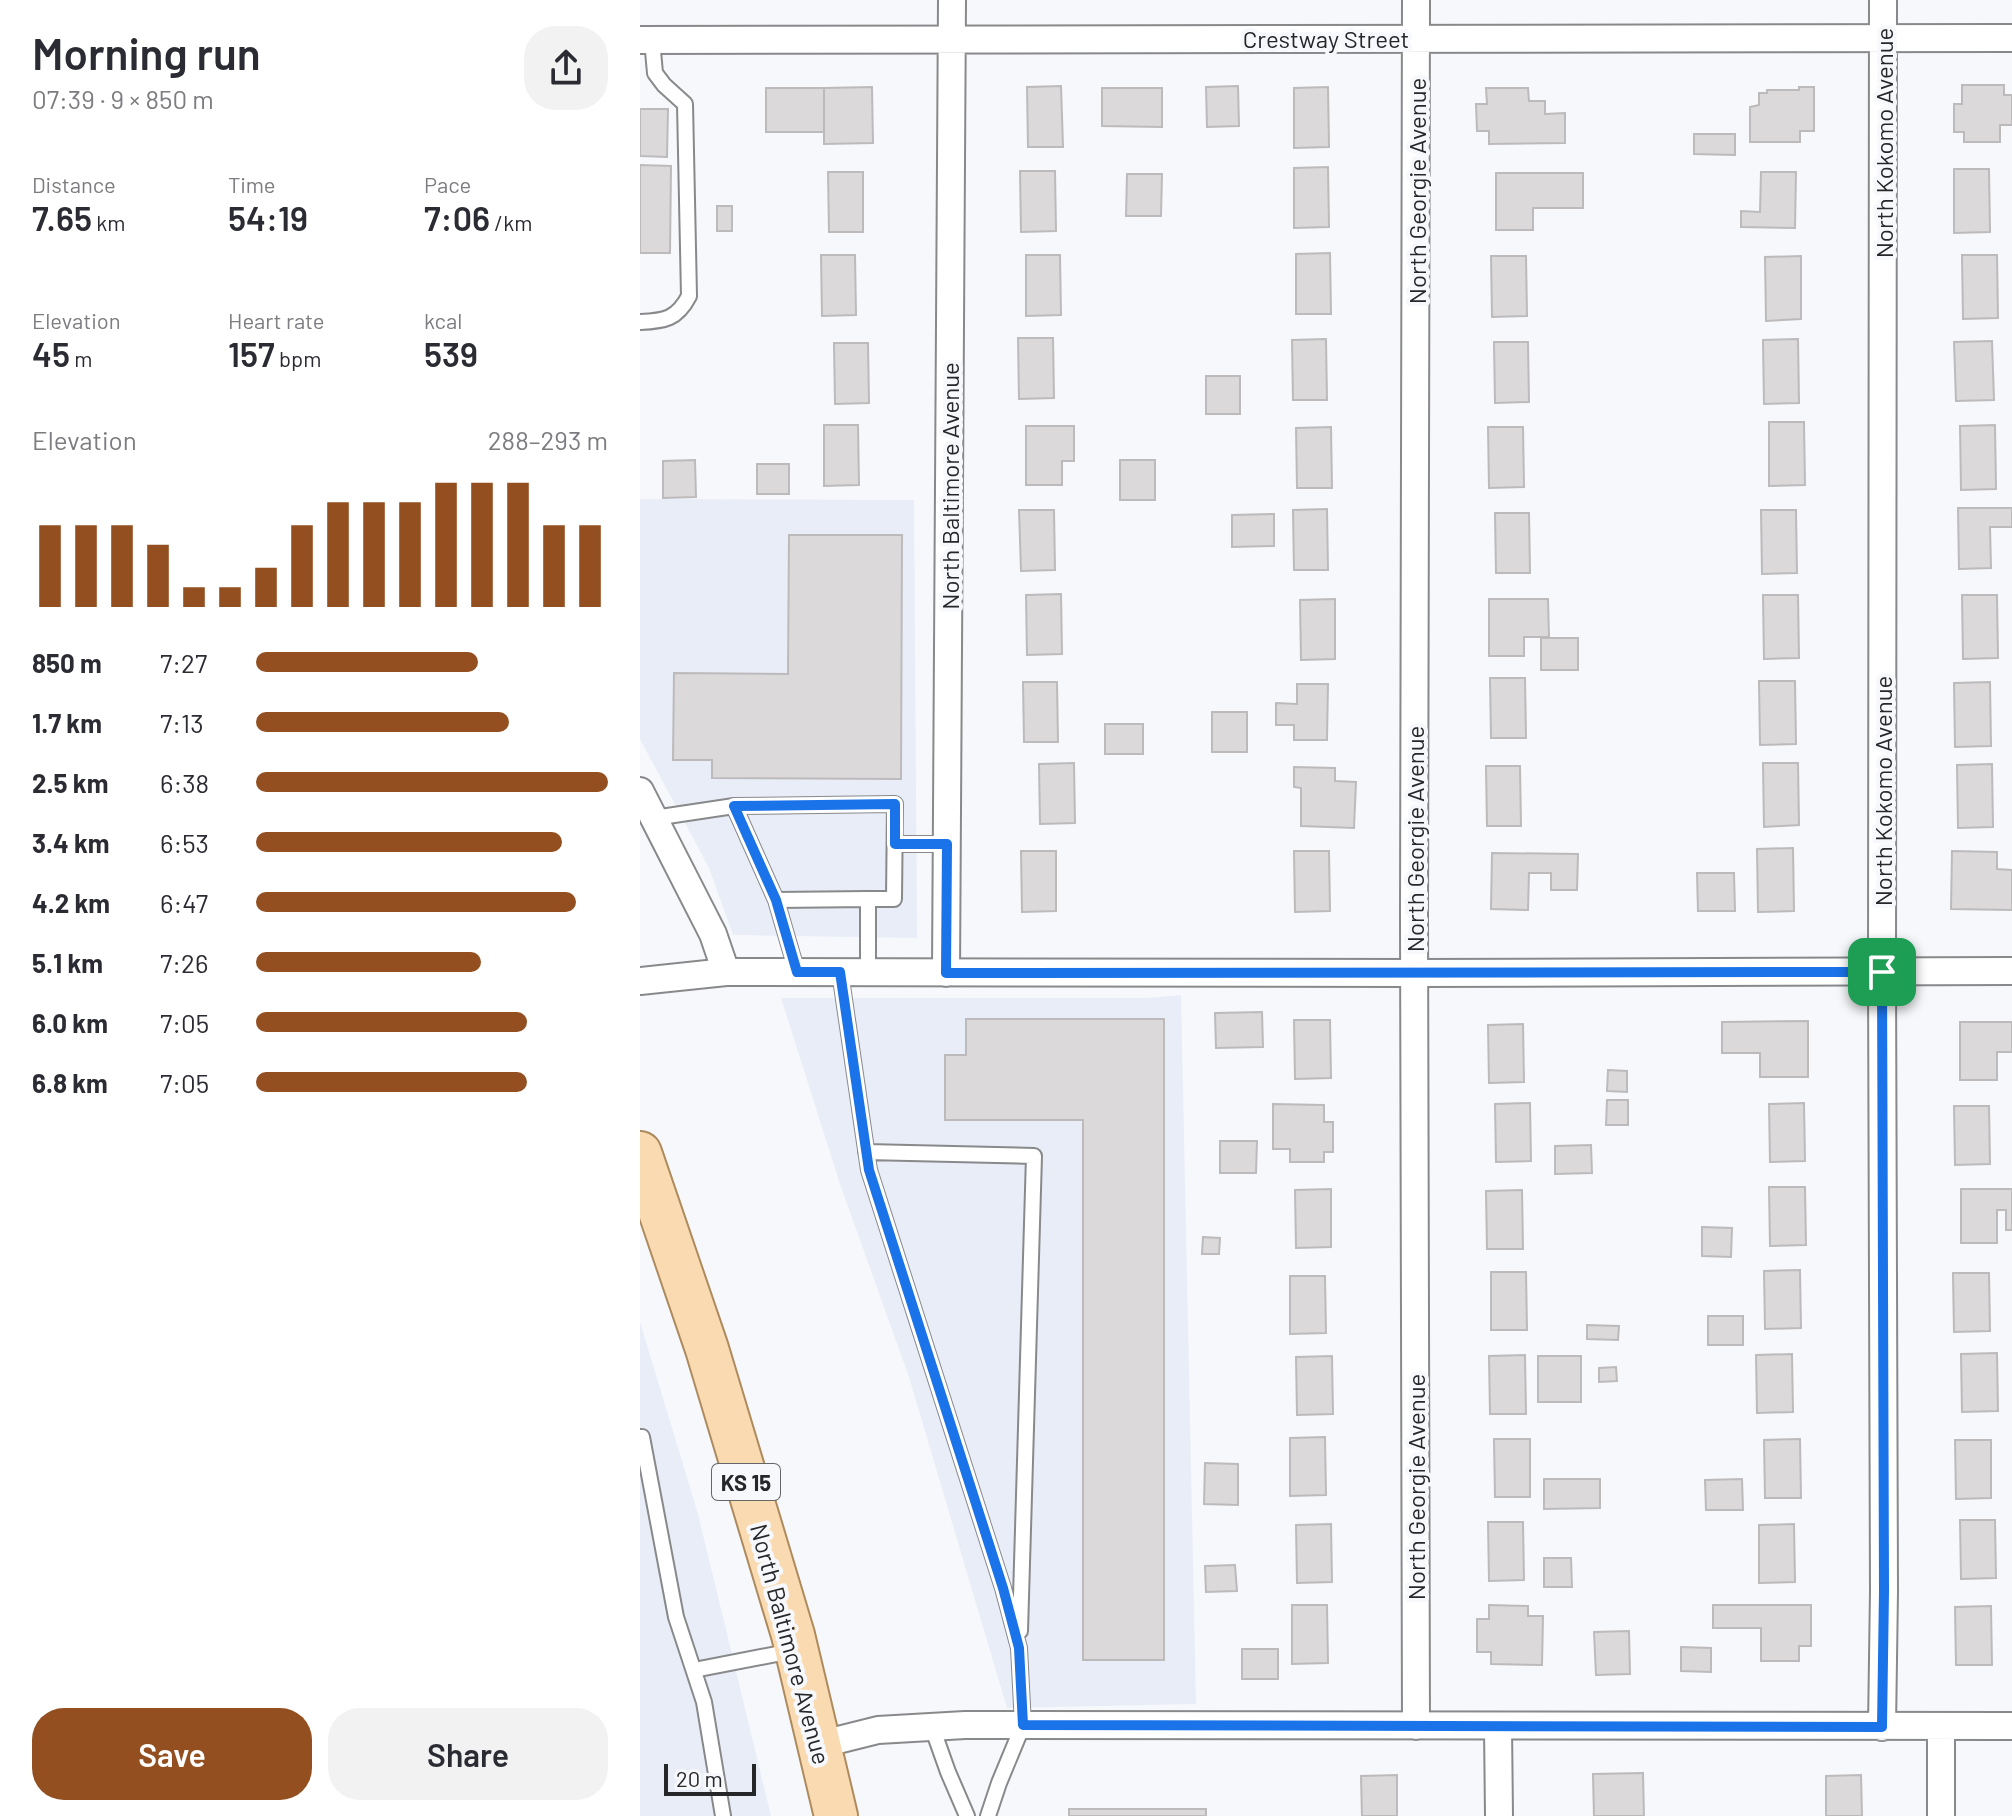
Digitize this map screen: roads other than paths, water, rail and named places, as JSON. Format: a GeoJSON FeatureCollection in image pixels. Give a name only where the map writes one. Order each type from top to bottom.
{"type":"FeatureCollection","features":[{"type":"Feature","properties":{"kind":"main road","name":"North Baltimore Avenue"},"geometry":{"type":"LineString","coordinates":[[640,1153],[707,1349],[797,1650],[836,1816]]}},
{"type":"Feature","properties":{"kind":"street","name":"North Baltimore Avenue"},"geometry":{"type":"LineString","coordinates":[[946,973],[952,0]]}},
{"type":"Feature","properties":{"kind":"street","name":"North Georgie Avenue"},"geometry":{"type":"LineString","coordinates":[[1416,0],[1416,1726]]}},
{"type":"Feature","properties":{"kind":"street","name":"North Kokomo Avenue"},"geometry":{"type":"LineString","coordinates":[[1882,1727],[1883,0]]}},
{"type":"Feature","properties":{"kind":"street","name":"Crestway Street"},"geometry":{"type":"LineString","coordinates":[[646,40],[2012,38]]}},
{"type":"Feature","properties":{"kind":"street"},"geometry":{"type":"LineString","coordinates":[[640,791],[713,934],[726,972]]}},
{"type":"Feature","properties":{"kind":"street"},"geometry":{"type":"LineString","coordinates":[[640,981],[726,972],[2012,971]]}},
{"type":"Feature","properties":{"kind":"street"},"geometry":{"type":"LineString","coordinates":[[818,1745],[878,1730],[1023,1725],[2012,1726]]}},
{"type":"Feature","properties":{"kind":"street"},"geometry":{"type":"LineString","coordinates":[[1498,1726],[1499,1816]]}},
{"type":"Feature","properties":{"kind":"street"},"geometry":{"type":"LineString","coordinates":[[1941,1727],[1941,1816]]}},
{"type":"Feature","properties":{"kind":"lane"},"geometry":{"type":"LineString","coordinates":[[640,322],[670,319],[681,310],[689,296],[685,104],[655,73],[646,40]]}},
{"type":"Feature","properties":{"kind":"lane"},"geometry":{"type":"LineString","coordinates":[[654,818],[734,806],[895,804],[894,899],[776,900]]}},
{"type":"Feature","properties":{"kind":"lane"},"geometry":{"type":"LineString","coordinates":[[734,806],[776,900],[797,972]]}},
{"type":"Feature","properties":{"kind":"lane"},"geometry":{"type":"LineString","coordinates":[[895,844],[947,844]]}},
{"type":"Feature","properties":{"kind":"lane"},"geometry":{"type":"LineString","coordinates":[[868,899],[868,973]]}},
{"type":"Feature","properties":{"kind":"lane"},"geometry":{"type":"LineString","coordinates":[[840,972],[869,1170],[1003,1588],[1019,1648]]}},
{"type":"Feature","properties":{"kind":"lane"},"geometry":{"type":"LineString","coordinates":[[866,1152],[1034,1156],[1019,1648],[1023,1725],[988,1816]]}},
{"type":"Feature","properties":{"kind":"lane"},"geometry":{"type":"LineString","coordinates":[[640,1437],[676,1617],[704,1702],[723,1816]]}},
{"type":"Feature","properties":{"kind":"lane"},"geometry":{"type":"LineString","coordinates":[[694,1670],[797,1650]]}},
{"type":"Feature","properties":{"kind":"lane"},"geometry":{"type":"LineString","coordinates":[[932,1727],[967,1816]]}}]}
